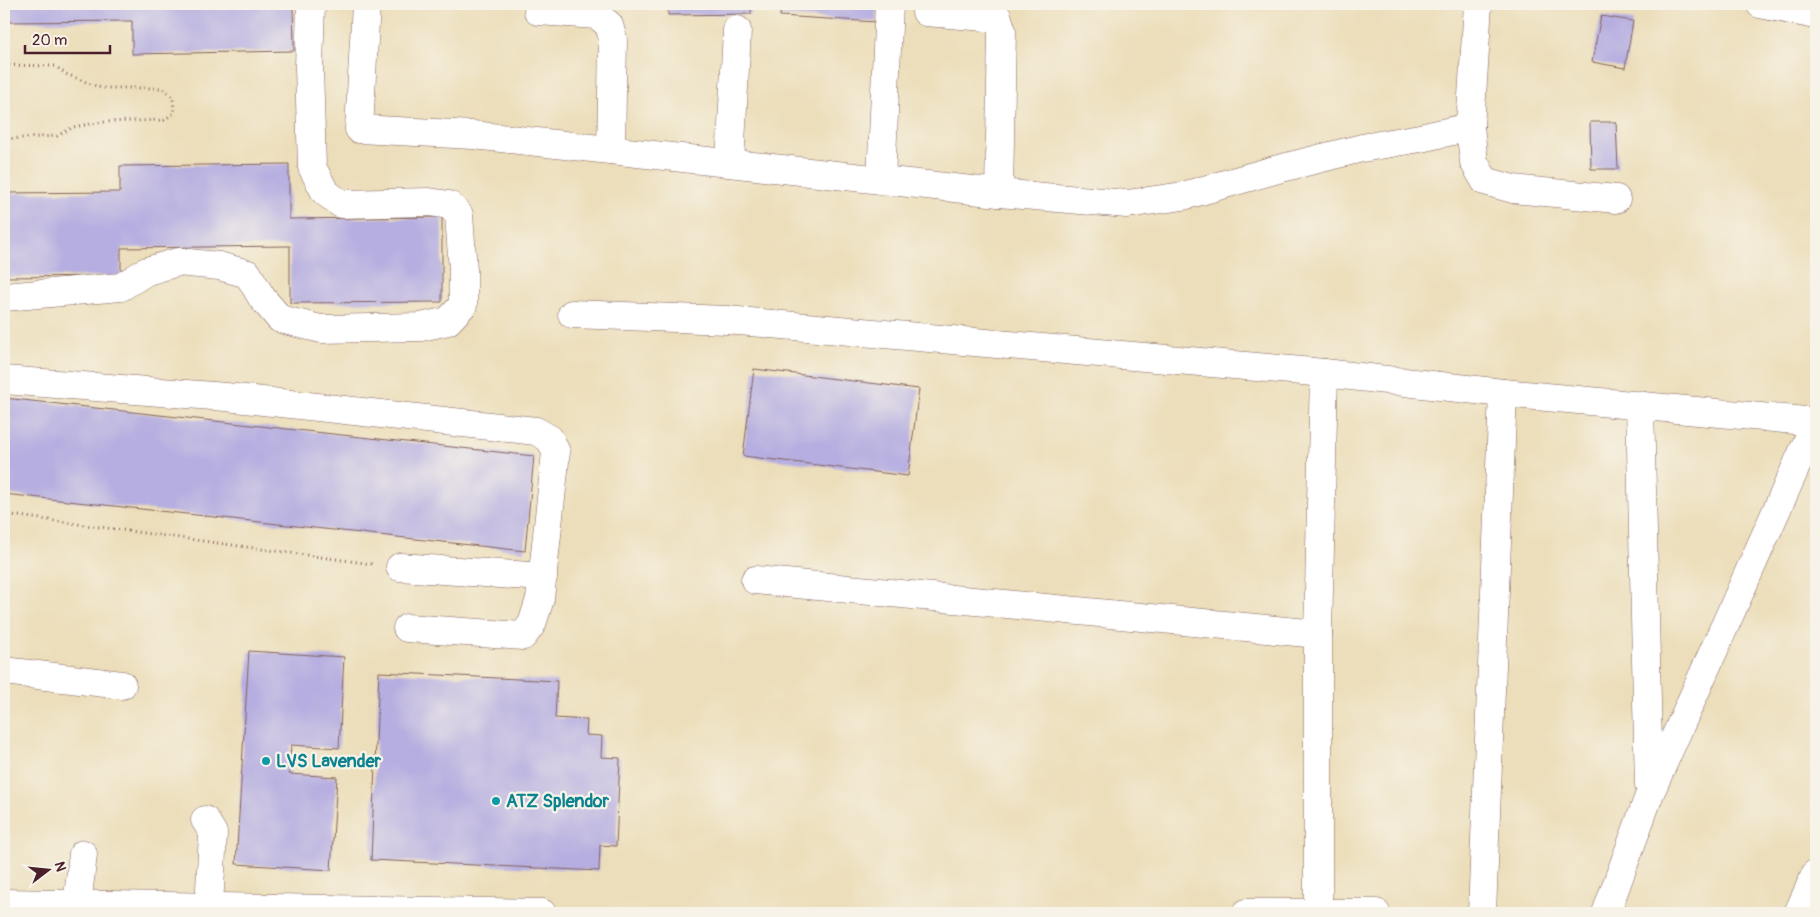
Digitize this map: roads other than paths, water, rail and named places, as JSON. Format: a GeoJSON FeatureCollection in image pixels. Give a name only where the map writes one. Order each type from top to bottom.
{"type":"FeatureCollection","features":[{"type":"Feature","properties":{"kind":"street"},"geometry":{"type":"LineString","coordinates":[[4,296],[121,287],[147,272],[178,262],[219,266],[248,274],[262,298],[280,319],[321,329],[422,327],[448,321],[463,305],[463,270],[459,215],[449,205],[429,202],[341,204],[325,192],[312,167],[311,4]]}},
{"type":"Feature","properties":{"kind":"street"},"geometry":{"type":"LineString","coordinates":[[366,4],[359,129],[473,135],[999,193],[1128,204],[1183,196],[1362,148],[1470,127]]}},
{"type":"Feature","properties":{"kind":"street"},"geometry":{"type":"LineString","coordinates":[[881,180],[889,4]]}},
{"type":"Feature","properties":{"kind":"street"},"geometry":{"type":"LineString","coordinates":[[1478,4],[1470,127],[1474,162],[1486,181],[1513,189],[1616,199]]}},
{"type":"Feature","properties":{"kind":"street"},"geometry":{"type":"LineString","coordinates":[[1760,4],[1816,15]]}},
{"type":"Feature","properties":{"kind":"street"},"geometry":{"type":"LineString","coordinates":[[538,11],[597,15],[609,25],[613,39],[611,150]]}},
{"type":"Feature","properties":{"kind":"street"},"geometry":{"type":"LineString","coordinates":[[926,12],[998,18],[1002,31],[999,193]]}},
{"type":"Feature","properties":{"kind":"street"},"geometry":{"type":"LineString","coordinates":[[730,163],[737,30]]}},
{"type":"Feature","properties":{"kind":"street"},"geometry":{"type":"LineString","coordinates":[[572,314],[727,320],[1324,373],[1503,393],[1816,422],[1650,793],[1606,913]]}},
{"type":"Feature","properties":{"kind":"street"},"geometry":{"type":"LineString","coordinates":[[1318,913],[1318,634],[1324,373]]}},
{"type":"Feature","properties":{"kind":"street"},"geometry":{"type":"LineString","coordinates":[[4,380],[226,397],[536,431],[550,439],[556,452],[540,599],[532,624],[523,636],[410,620]]}},
{"type":"Feature","properties":{"kind":"street"},"geometry":{"type":"LineString","coordinates":[[1482,913],[1503,393]]}},
{"type":"Feature","properties":{"kind":"street"},"geometry":{"type":"LineString","coordinates":[[1640,405],[1650,793]]}},
{"type":"Feature","properties":{"kind":"street"},"geometry":{"type":"LineString","coordinates":[[400,568],[543,577]]}},
{"type":"Feature","properties":{"kind":"street"},"geometry":{"type":"LineString","coordinates":[[755,580],[1318,634]]}},
{"type":"Feature","properties":{"kind":"street"},"geometry":{"type":"LineString","coordinates":[[4,671],[122,685]]}},
{"type":"Feature","properties":{"kind":"street"},"geometry":{"type":"LineString","coordinates":[[205,820],[213,833],[209,907]]}},
{"type":"Feature","properties":{"kind":"street"},"geometry":{"type":"LineString","coordinates":[[77,905],[82,854]]}},
{"type":"Feature","properties":{"kind":"street"},"geometry":{"type":"LineString","coordinates":[[1798,913],[1816,873]]}},
{"type":"Feature","properties":{"kind":"street"},"geometry":{"type":"LineString","coordinates":[[4,904],[542,913]]}},
{"type":"Feature","properties":{"kind":"street"},"geometry":{"type":"LineString","coordinates":[[1246,913],[1376,913]]}},
{"type":"Feature","properties":{"kind":"place","name":"LVS Lavender"},"geometry":{"type":"Point","coordinates":[266,761]}},
{"type":"Feature","properties":{"kind":"place","name":"ATZ Splendor"},"geometry":{"type":"Point","coordinates":[496,801]}}]}
